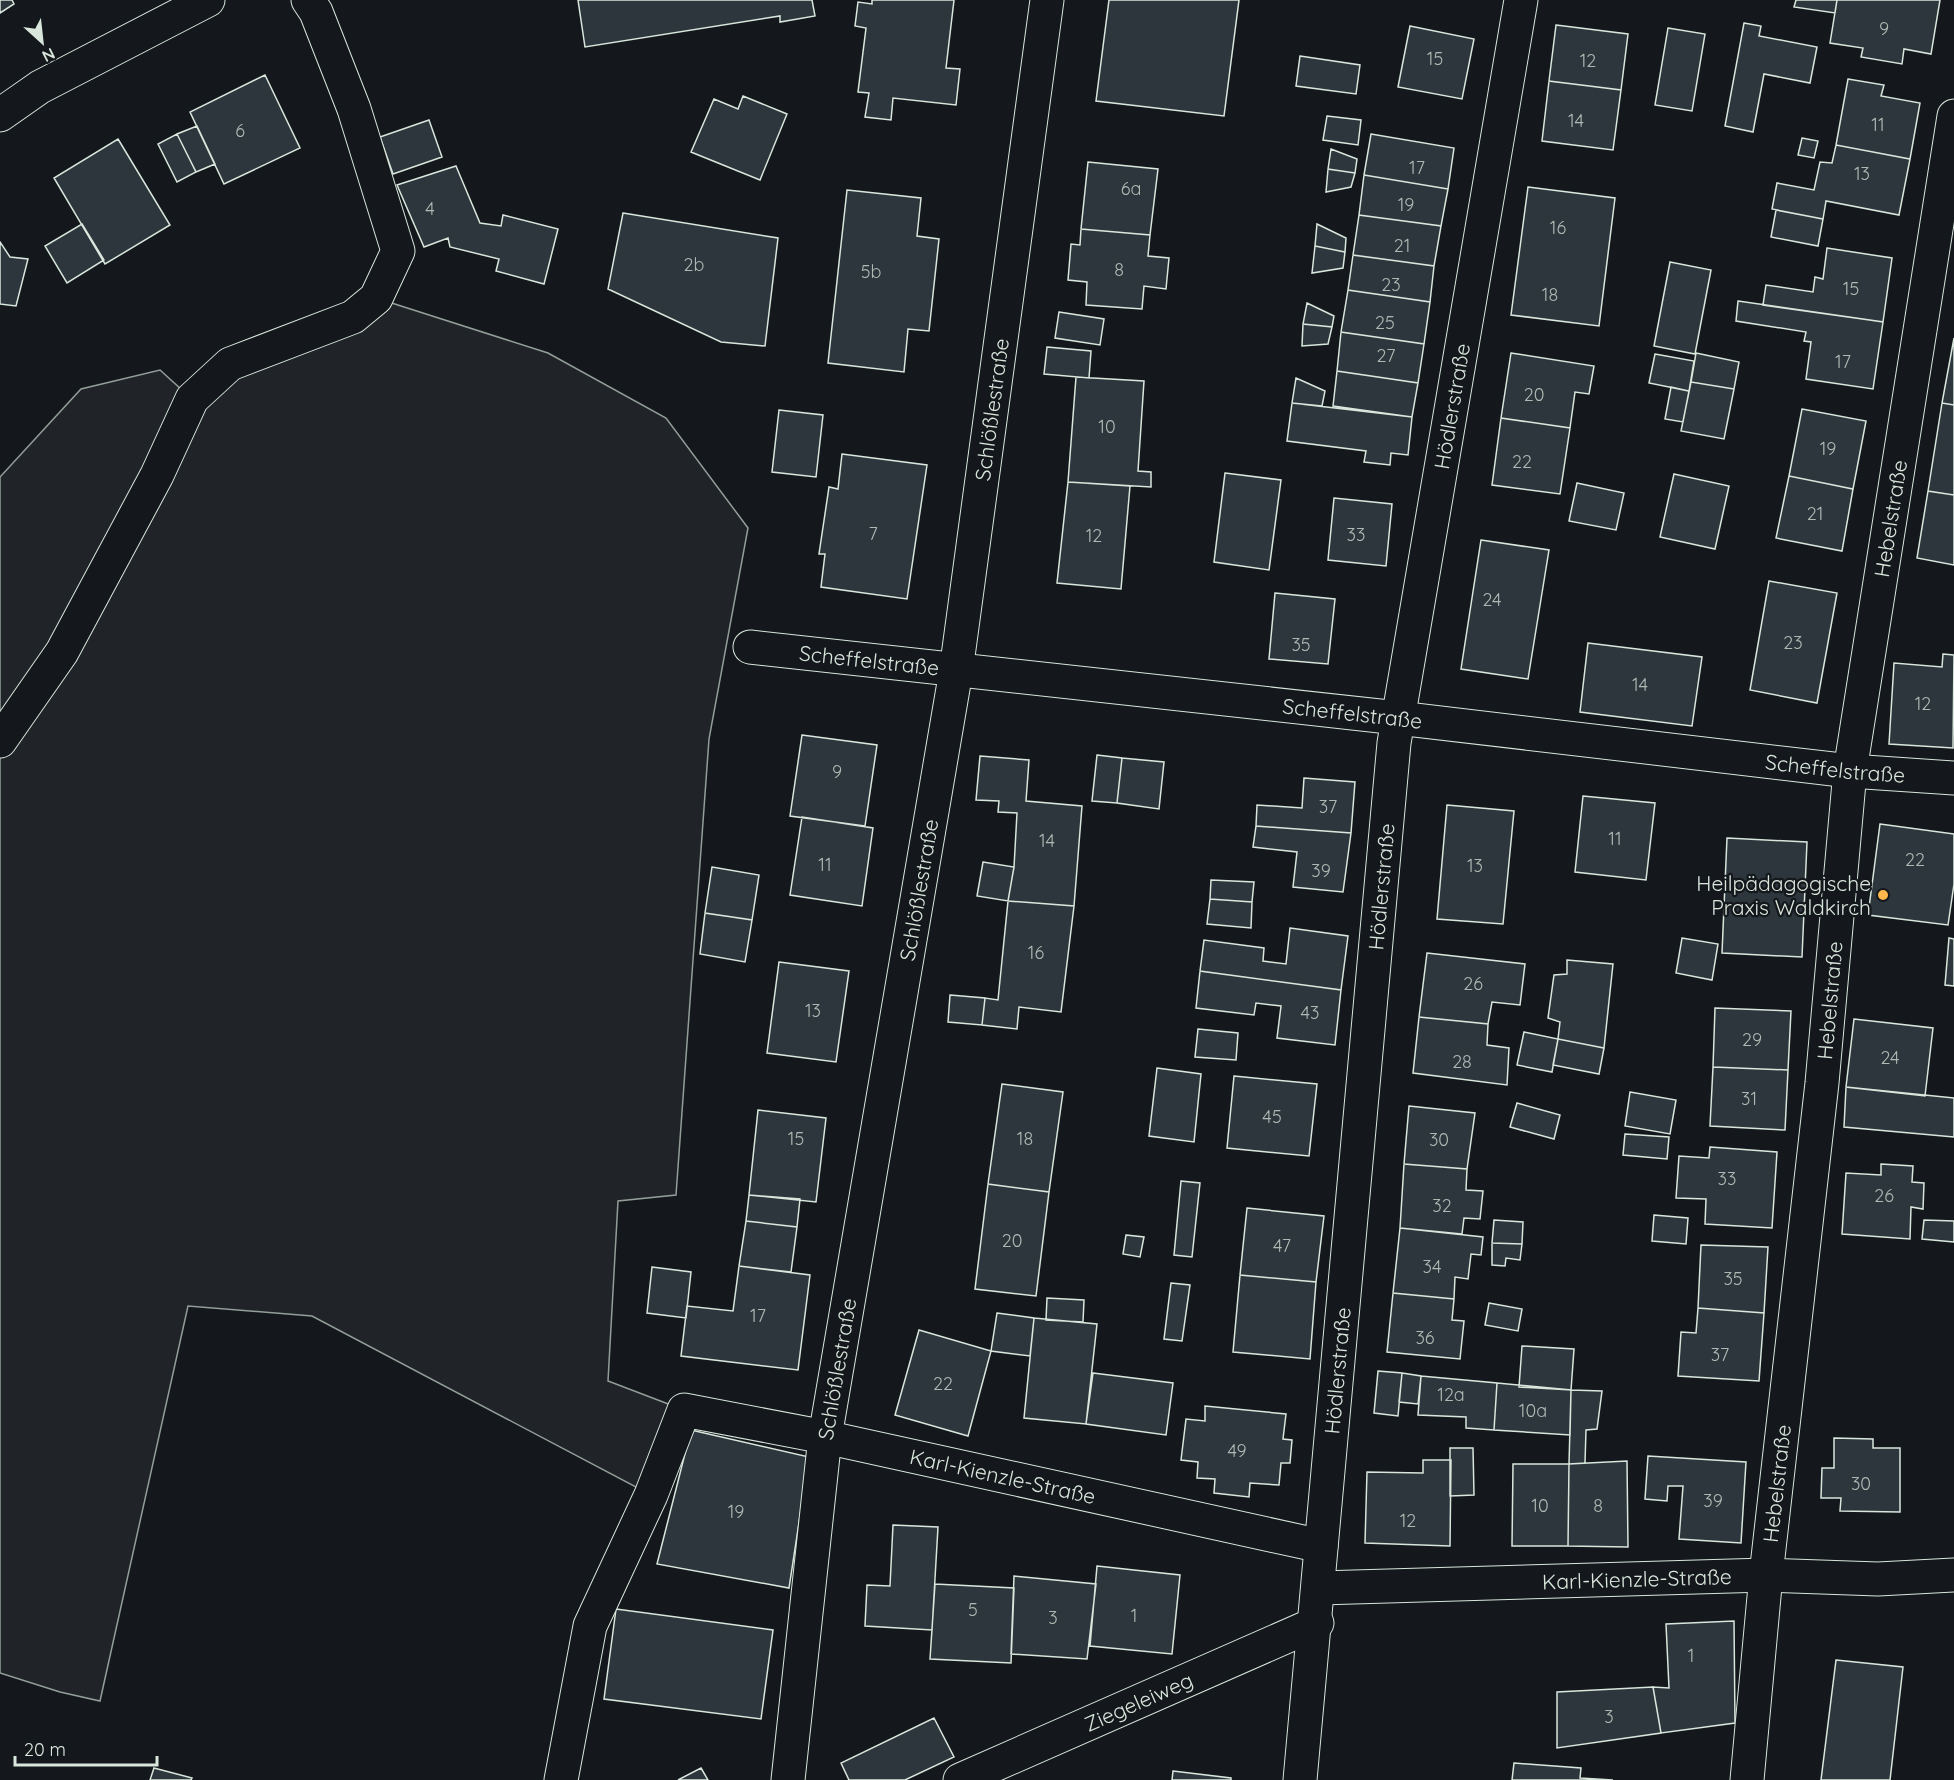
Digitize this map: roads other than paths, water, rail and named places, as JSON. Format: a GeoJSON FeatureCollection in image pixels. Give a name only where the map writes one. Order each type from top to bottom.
{"type":"FeatureCollection","features":[{"type":"Feature","properties":{"kind":"street"},"geometry":{"type":"LineString","coordinates":[[0,116],[40,87],[208,0]]}},
{"type":"Feature","properties":{"kind":"street"},"geometry":{"type":"LineString","coordinates":[[0,741],[62,652],[157,475],[192,399],[230,364],[353,317],[376,298],[398,251],[354,109],[316,12],[308,0]]}},
{"type":"Feature","properties":{"kind":"street","name":"Schlößlestraße"},"geometry":{"type":"LineString","coordinates":[[788,1780],[825,1437],[956,671],[1047,0]]}},
{"type":"Feature","properties":{"kind":"street","name":"Hödlerstraße"},"geometry":{"type":"LineString","coordinates":[[1300,1780],[1317,1623],[1321,1546],[1398,718],[1521,0]]}},
{"type":"Feature","properties":{"kind":"street","name":"Hebelstraße"},"geometry":{"type":"LineString","coordinates":[[1747,1780],[1766,1575],[1822,1083],[1850,771],[1954,116]]}},
{"type":"Feature","properties":{"kind":"street","name":"Scheffelstraße"},"geometry":{"type":"LineString","coordinates":[[750,647],[1398,718],[1850,771],[1954,778]]}},
{"type":"Feature","properties":{"kind":"street","name":"Karl-Kienzle-Straße"},"geometry":{"type":"LineString","coordinates":[[561,1780],[590,1626],[651,1496],[684,1410],[825,1437],[1321,1546]]}},
{"type":"Feature","properties":{"kind":"street","name":"Karl-Kienzle-Straße"},"geometry":{"type":"LineString","coordinates":[[1319,1588],[1766,1575],[1878,1579],[1954,1575]]}},
{"type":"Feature","properties":{"kind":"street","name":"Ziegeleiweg"},"geometry":{"type":"LineString","coordinates":[[960,1780],[1317,1623]]}},
{"type":"Feature","properties":{"kind":"place","name":"Heilpädagogische Praxis Waldkirch"},"geometry":{"type":"Point","coordinates":[1883,895]}}]}
